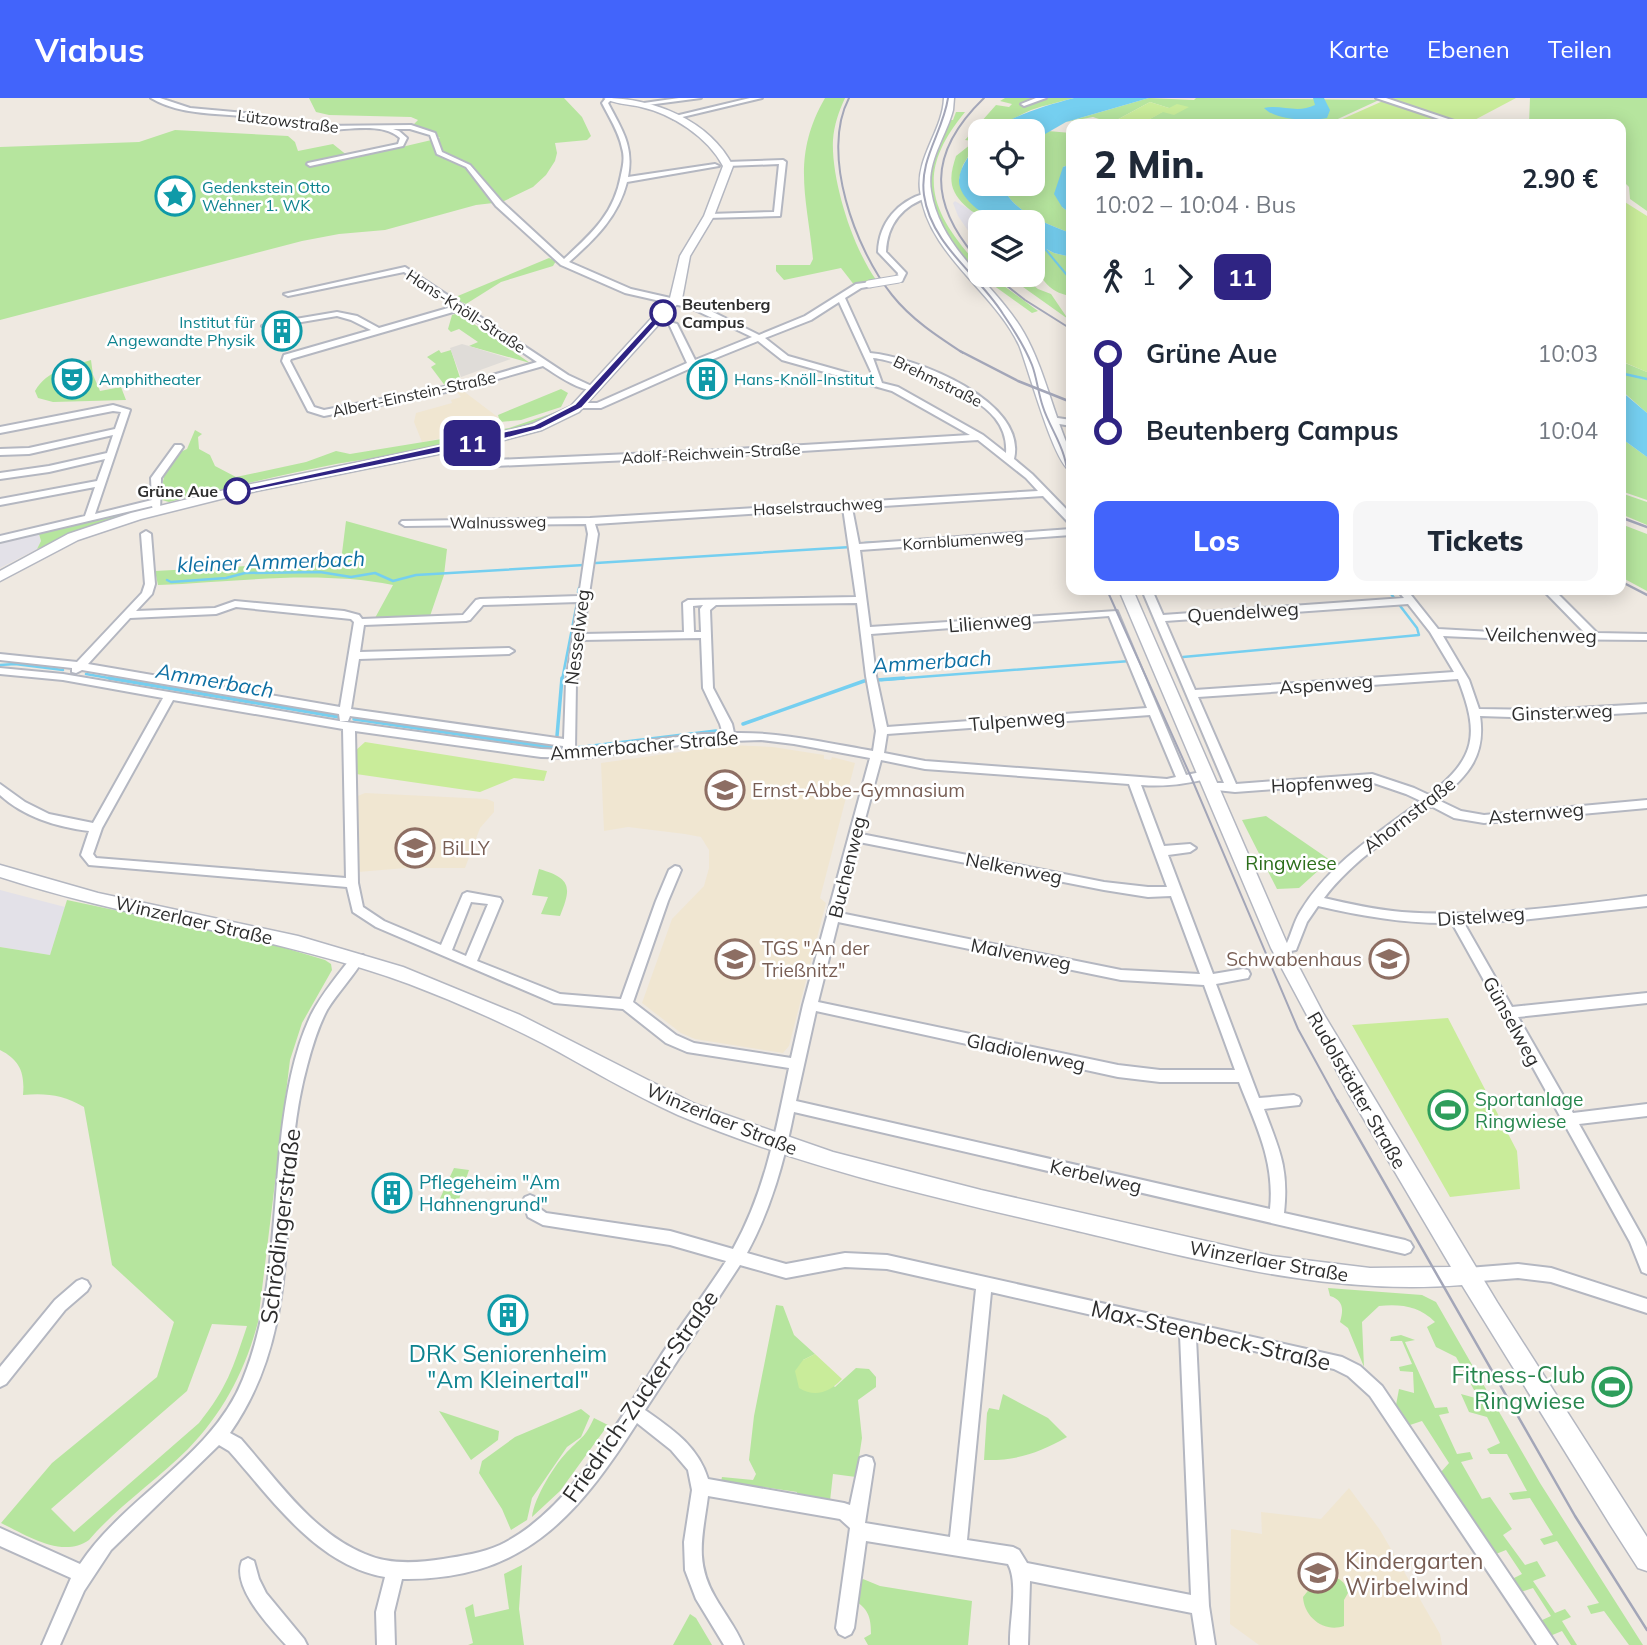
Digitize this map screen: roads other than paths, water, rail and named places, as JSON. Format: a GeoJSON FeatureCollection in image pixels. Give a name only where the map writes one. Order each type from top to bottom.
{"type":"FeatureCollection","features":[{"type":"Feature","properties":{"kind":"main road"},"geometry":{"type":"LineString","coordinates":[[0,577],[73,537],[156,506],[530,430],[579,406],[675,300],[685,256],[709,216],[727,175],[727,164],[711,144],[674,117],[640,104],[609,98]]}},
{"type":"Feature","properties":{"kind":"main road"},"geometry":{"type":"LineString","coordinates":[[950,98],[948,115],[926,166],[926,195],[936,226],[946,243],[1000,304],[1016,328],[1034,362],[1051,420],[1066,456]]}},
{"type":"Feature","properties":{"kind":"main road","name":"Rudolstädter Straße"},"geometry":{"type":"LineString","coordinates":[[1128,595],[1280,948],[1307,1003],[1357,1091],[1567,1439],[1647,1559]]}},
{"type":"Feature","properties":{"kind":"main road","name":"Winzerlaer Straße"},"geometry":{"type":"LineString","coordinates":[[0,871],[72,892],[358,958],[473,1002],[685,1108],[779,1144],[912,1181],[1256,1262],[1356,1276],[1427,1279],[1468,1275]]}},
{"type":"Feature","properties":{"kind":"street","name":"Lützowstraße"},"geometry":{"type":"LineString","coordinates":[[154,98],[188,110],[256,116],[318,128],[377,127],[402,135],[403,143],[380,151],[310,164]]}},
{"type":"Feature","properties":{"kind":"street"},"geometry":{"type":"LineString","coordinates":[[564,263],[606,223],[619,202],[628,165],[626,150],[605,103],[609,98]]}},
{"type":"Feature","properties":{"kind":"street"},"geometry":{"type":"LineString","coordinates":[[640,104],[698,98]]}},
{"type":"Feature","properties":{"kind":"street"},"geometry":{"type":"LineString","coordinates":[[1024,104],[1043,98]]}},
{"type":"Feature","properties":{"kind":"street"},"geometry":{"type":"LineString","coordinates":[[1379,98],[1444,119]]}},
{"type":"Feature","properties":{"kind":"street"},"geometry":{"type":"LineString","coordinates":[[674,117],[759,99]]}},
{"type":"Feature","properties":{"kind":"street"},"geometry":{"type":"LineString","coordinates":[[377,127],[411,127],[427,131],[434,136],[439,153],[468,166],[499,204],[564,263],[628,291],[694,306],[760,338],[785,358],[878,383],[910,397],[980,438],[1009,460],[1066,515]]}},
{"type":"Feature","properties":{"kind":"street"},"geometry":{"type":"LineString","coordinates":[[709,216],[777,214],[783,162],[727,164]]}},
{"type":"Feature","properties":{"kind":"street"},"geometry":{"type":"LineString","coordinates":[[624,180],[715,166]]}},
{"type":"Feature","properties":{"kind":"street"},"geometry":{"type":"LineString","coordinates":[[579,406],[598,406],[692,364],[822,312],[859,286],[899,279],[902,273],[882,251],[885,228],[899,211],[926,195]]}},
{"type":"Feature","properties":{"kind":"street","name":"Hans-Knöll-Straße"},"geometry":{"type":"LineString","coordinates":[[288,293],[405,269],[570,380],[594,389]]}},
{"type":"Feature","properties":{"kind":"street"},"geometry":{"type":"LineString","coordinates":[[841,299],[868,355],[878,383]]}},
{"type":"Feature","properties":{"kind":"street","name":"Albert-Einstein-Straße"},"geometry":{"type":"LineString","coordinates":[[461,307],[287,357],[286,361],[311,408],[319,412],[341,411],[484,381],[544,363]]}},
{"type":"Feature","properties":{"kind":"street"},"geometry":{"type":"LineString","coordinates":[[266,326],[337,314],[354,317],[379,331]]}},
{"type":"Feature","properties":{"kind":"street"},"geometry":{"type":"LineString","coordinates":[[673,324],[692,364]]}},
{"type":"Feature","properties":{"kind":"street","name":"Brehmstraße"},"geometry":{"type":"LineString","coordinates":[[868,355],[886,356],[905,363],[995,411],[1006,428],[1012,452],[1009,460]]}},
{"type":"Feature","properties":{"kind":"street"},"geometry":{"type":"LineString","coordinates":[[0,430],[117,407],[126,410],[89,518]]}},
{"type":"Feature","properties":{"kind":"street"},"geometry":{"type":"LineString","coordinates":[[1051,420],[1066,422]]}},
{"type":"Feature","properties":{"kind":"street"},"geometry":{"type":"LineString","coordinates":[[0,452],[29,451],[120,431]]}},
{"type":"Feature","properties":{"kind":"street","name":"Adolf-Reichwein-Straße"},"geometry":{"type":"LineString","coordinates":[[446,448],[453,455],[462,458],[494,463],[980,438]]}},
{"type":"Feature","properties":{"kind":"street"},"geometry":{"type":"LineString","coordinates":[[0,539],[89,518],[156,506],[156,478],[178,447]]}},
{"type":"Feature","properties":{"kind":"street"},"geometry":{"type":"LineString","coordinates":[[0,476],[50,469],[74,461],[111,455]]}},
{"type":"Feature","properties":{"kind":"street"},"geometry":{"type":"LineString","coordinates":[[0,502],[101,483]]}},
{"type":"Feature","properties":{"kind":"street","name":"Haselstrauchweg"},"geometry":{"type":"LineString","coordinates":[[590,521],[1046,493]]}},
{"type":"Feature","properties":{"kind":"street","name":"Buchenweg"},"geometry":{"type":"LineString","coordinates":[[779,1144],[810,1005],[882,732],[872,681],[847,504]]}},
{"type":"Feature","properties":{"kind":"street","name":"Walnussweg"},"geometry":{"type":"LineString","coordinates":[[405,523],[590,521]]}},
{"type":"Feature","properties":{"kind":"street","name":"Nesselweg"},"geometry":{"type":"LineString","coordinates":[[569,749],[571,682],[593,534],[590,521]]}},
{"type":"Feature","properties":{"kind":"street","name":"Kornblumenweg"},"geometry":{"type":"LineString","coordinates":[[855,547],[1066,532]]}},
{"type":"Feature","properties":{"kind":"street"},"geometry":{"type":"LineString","coordinates":[[68,678],[149,589],[146,534]]}},
{"type":"Feature","properties":{"kind":"street"},"geometry":{"type":"LineString","coordinates":[[1149,595],[1235,788]]}},
{"type":"Feature","properties":{"kind":"street"},"geometry":{"type":"LineString","coordinates":[[1553,595],[1594,636]]}},
{"type":"Feature","properties":{"kind":"street","name":"Quendelweg"},"geometry":{"type":"LineString","coordinates":[[1159,618],[1402,598]]}},
{"type":"Feature","properties":{"kind":"street","name":"Ahornstraße"},"geometry":{"type":"LineString","coordinates":[[1280,948],[1291,947],[1302,920],[1342,868],[1460,775],[1476,748],[1476,712],[1461,675],[1435,632],[1402,598]]}},
{"type":"Feature","properties":{"kind":"street"},"geometry":{"type":"LineString","coordinates":[[359,622],[466,618],[480,602],[582,599]]}},
{"type":"Feature","properties":{"kind":"street"},"geometry":{"type":"LineString","coordinates":[[688,633],[688,603],[860,600]]}},
{"type":"Feature","properties":{"kind":"street"},"geometry":{"type":"LineString","coordinates":[[713,603],[705,609],[708,688],[729,736]]}},
{"type":"Feature","properties":{"kind":"street"},"geometry":{"type":"LineString","coordinates":[[128,615],[216,611],[234,604],[355,617],[359,622],[345,723],[352,883],[357,909],[366,917],[559,999],[626,1004],[671,1039],[692,1048],[796,1064]]}},
{"type":"Feature","properties":{"kind":"street","name":"Lilienweg"},"geometry":{"type":"LineString","coordinates":[[866,631],[1113,613],[1152,711]]}},
{"type":"Feature","properties":{"kind":"street","name":"Veilchenweg"},"geometry":{"type":"LineString","coordinates":[[1435,632],[1510,636],[1647,637]]}},
{"type":"Feature","properties":{"kind":"street"},"geometry":{"type":"LineString","coordinates":[[577,637],[688,633],[705,635]]}},
{"type":"Feature","properties":{"kind":"street"},"geometry":{"type":"LineString","coordinates":[[353,656],[509,651]]}},
{"type":"Feature","properties":{"kind":"street"},"geometry":{"type":"LineString","coordinates":[[0,657],[80,666],[345,723]]}},
{"type":"Feature","properties":{"kind":"street","name":"Ammerbacher Straße"},"geometry":{"type":"LineString","coordinates":[[0,671],[68,678],[531,752],[729,736],[794,740],[925,765],[1134,781],[1208,780]]}},
{"type":"Feature","properties":{"kind":"street","name":"Aspenweg"},"geometry":{"type":"LineString","coordinates":[[1192,694],[1461,675]]}},
{"type":"Feature","properties":{"kind":"street"},"geometry":{"type":"LineString","coordinates":[[170,696],[96,828],[87,855],[93,862],[352,883]]}},
{"type":"Feature","properties":{"kind":"street","name":"Ginsterweg"},"geometry":{"type":"LineString","coordinates":[[1476,712],[1542,715],[1647,708]]}},
{"type":"Feature","properties":{"kind":"street"},"geometry":{"type":"LineString","coordinates":[[1152,711],[1183,781]]}},
{"type":"Feature","properties":{"kind":"street","name":"Tulpenweg"},"geometry":{"type":"LineString","coordinates":[[882,732],[1152,711]]}},
{"type":"Feature","properties":{"kind":"street","name":"Hopfenweg"},"geometry":{"type":"LineString","coordinates":[[1208,780],[1235,788],[1372,778],[1410,791],[1428,802]]}},
{"type":"Feature","properties":{"kind":"street"},"geometry":{"type":"LineString","coordinates":[[1134,781],[1276,1161],[1279,1190],[1276,1218]]}},
{"type":"Feature","properties":{"kind":"street"},"geometry":{"type":"LineString","coordinates":[[0,788],[23,807],[46,818],[68,825],[96,828]]}},
{"type":"Feature","properties":{"kind":"street","name":"Asternweg"},"geometry":{"type":"LineString","coordinates":[[1428,802],[1458,815],[1484,819],[1647,804]]}},
{"type":"Feature","properties":{"kind":"street","name":"Nelkenweg"},"geometry":{"type":"LineString","coordinates":[[854,837],[1104,886],[1148,892],[1175,891]]}},
{"type":"Feature","properties":{"kind":"street"},"geometry":{"type":"LineString","coordinates":[[1160,851],[1190,848]]}},
{"type":"Feature","properties":{"kind":"street"},"geometry":{"type":"LineString","coordinates":[[626,1004],[675,870]]}},
{"type":"Feature","properties":{"kind":"street"},"geometry":{"type":"LineString","coordinates":[[445,952],[467,897],[496,901],[470,963]]}},
{"type":"Feature","properties":{"kind":"street","name":"Distelweg"},"geometry":{"type":"LineString","coordinates":[[1317,901],[1395,918],[1457,921],[1647,901]]}},
{"type":"Feature","properties":{"kind":"street","name":"Malvenweg"},"geometry":{"type":"LineString","coordinates":[[834,916],[1121,975],[1210,980],[1243,974]]}},
{"type":"Feature","properties":{"kind":"street","name":"Günselweg"},"geometry":{"type":"LineString","coordinates":[[1457,921],[1567,1120],[1642,1240],[1647,1267]]}},
{"type":"Feature","properties":{"kind":"street","name":"Schrödingerstraße"},"geometry":{"type":"LineString","coordinates":[[51,1645],[69,1597],[82,1574],[115,1532],[219,1436],[234,1415],[265,1344],[277,1277],[295,1098],[310,1036],[314,1023],[331,994],[358,958]]}},
{"type":"Feature","properties":{"kind":"street"},"geometry":{"type":"LineString","coordinates":[[1507,1013],[1647,998]]}},
{"type":"Feature","properties":{"kind":"street","name":"Gladiolenweg"},"geometry":{"type":"LineString","coordinates":[[810,1005],[1118,1071],[1160,1076],[1244,1076]]}},
{"type":"Feature","properties":{"kind":"street"},"geometry":{"type":"LineString","coordinates":[[1256,1104],[1294,1101]]}},
{"type":"Feature","properties":{"kind":"street","name":"Kerbelweg"},"geometry":{"type":"LineString","coordinates":[[787,1105],[1405,1247]]}},
{"type":"Feature","properties":{"kind":"street"},"geometry":{"type":"LineString","coordinates":[[1567,1120],[1647,1110]]}},
{"type":"Feature","properties":{"kind":"street","name":"Friedrich-Zucker-Straße"},"geometry":{"type":"LineString","coordinates":[[219,1436],[235,1446],[297,1512],[337,1548],[356,1560],[396,1570],[429,1570],[471,1563],[515,1547],[565,1506],[593,1472],[738,1258],[766,1197],[779,1144]]}},
{"type":"Feature","properties":{"kind":"street"},"geometry":{"type":"LineString","coordinates":[[530,1201],[533,1212],[543,1219],[670,1238],[738,1258]]}},
{"type":"Feature","properties":{"kind":"street","name":"Max-Steenbeck-Straße"},"geometry":{"type":"LineString","coordinates":[[738,1258],[786,1271],[845,1261],[875,1261],[1326,1359],[1354,1371],[1371,1384],[1548,1645]]}},
{"type":"Feature","properties":{"kind":"street"},"geometry":{"type":"LineString","coordinates":[[1468,1275],[1518,1271],[1551,1275],[1647,1306]]}},
{"type":"Feature","properties":{"kind":"street"},"geometry":{"type":"LineString","coordinates":[[958,1545],[984,1284]]}},
{"type":"Feature","properties":{"kind":"street"},"geometry":{"type":"LineString","coordinates":[[0,1379],[60,1305],[82,1286]]}},
{"type":"Feature","properties":{"kind":"street"},"geometry":{"type":"LineString","coordinates":[[1188,1329],[1200,1606],[1206,1645]]}},
{"type":"Feature","properties":{"kind":"street"},"geometry":{"type":"LineString","coordinates":[[634,1411],[687,1453],[698,1470],[701,1486],[692,1543],[695,1575],[734,1645]]}},
{"type":"Feature","properties":{"kind":"street"},"geometry":{"type":"LineString","coordinates":[[845,1628],[866,1464]]}},
{"type":"Feature","properties":{"kind":"street"},"geometry":{"type":"LineString","coordinates":[[701,1486],[844,1511],[858,1526],[1013,1556],[1019,1561],[1022,1571],[1017,1629],[1019,1645]]}},
{"type":"Feature","properties":{"kind":"street"},"geometry":{"type":"LineString","coordinates":[[0,1537],[82,1574]]}},
{"type":"Feature","properties":{"kind":"street"},"geometry":{"type":"LineString","coordinates":[[248,1567],[250,1583],[257,1598],[298,1645]]}},
{"type":"Feature","properties":{"kind":"street"},"geometry":{"type":"LineString","coordinates":[[386,1645],[385,1612],[396,1570]]}},
{"type":"Feature","properties":{"kind":"street"},"geometry":{"type":"LineString","coordinates":[[1022,1571],[1200,1606]]}},
{"type":"Feature","properties":{"kind":"water"},"geometry":{"type":"Polygon","coordinates":[[[1074,98],[1149,98],[1076,119],[1066,119],[1066,122],[1045,134],[1045,119],[1012,119],[1074,98]]]}},
{"type":"Feature","properties":{"kind":"water"},"geometry":{"type":"Polygon","coordinates":[[[1313,98],[1324,98],[1330,110],[1327,118],[1285,118],[1264,108],[1295,109],[1315,105],[1313,98]]]}},
{"type":"Feature","properties":{"kind":"water"},"geometry":{"type":"Polygon","coordinates":[[[968,158],[968,196],[1008,196],[1022,210],[978,210],[967,200],[960,187],[962,169],[968,158]]]}},
{"type":"Feature","properties":{"kind":"water"},"geometry":{"type":"Polygon","coordinates":[[[1066,166],[1066,210],[1054,194],[1063,167],[1066,166]]]}},
{"type":"Feature","properties":{"kind":"water"},"geometry":{"type":"Polygon","coordinates":[[[1045,223],[1066,231],[1066,256],[1045,248],[1045,223]]]}},
{"type":"Feature","properties":{"kind":"water"},"geometry":{"type":"Polygon","coordinates":[[[1626,395],[1647,413],[1647,457],[1626,442],[1626,395]]]}},
{"type":"Feature","properties":{"kind":"waterway","name":"Ammerbach"},"geometry":{"type":"LineString","coordinates":[[1045,249],[1066,274]]}},
{"type":"Feature","properties":{"kind":"waterway"},"geometry":{"type":"LineString","coordinates":[[1626,374],[1647,379]]}},
{"type":"Feature","properties":{"kind":"waterway","name":"kleiner Ammerbach"},"geometry":{"type":"LineString","coordinates":[[865,543],[902,541]]}},
{"type":"Feature","properties":{"kind":"waterway","name":"kleiner Ammerbach"},"geometry":{"type":"LineString","coordinates":[[596,563],[851,547]]}},
{"type":"Feature","properties":{"kind":"waterway","name":"kleiner Ammerbach"},"geometry":{"type":"LineString","coordinates":[[167,580],[171,582],[226,578],[245,573],[320,572],[351,577],[375,573],[393,581],[416,575],[584,565]]}},
{"type":"Feature","properties":{"kind":"waterway","name":"Ammerbach"},"geometry":{"type":"LineString","coordinates":[[578,592],[579,588]]}},
{"type":"Feature","properties":{"kind":"waterway","name":"Ammerbach"},"geometry":{"type":"LineString","coordinates":[[1183,657],[1419,635],[1417,628],[1392,595]]}},
{"type":"Feature","properties":{"kind":"waterway","name":"Ammerbach"},"geometry":{"type":"LineString","coordinates":[[562,680],[577,603]]}},
{"type":"Feature","properties":{"kind":"waterway","name":"Ammerbach"},"geometry":{"type":"LineString","coordinates":[[881,680],[1130,661]]}},
{"type":"Feature","properties":{"kind":"waterway","name":"Ammerbach"},"geometry":{"type":"LineString","coordinates":[[0,665],[15,664],[63,670]]}},
{"type":"Feature","properties":{"kind":"waterway","name":"Ammerbach"},"geometry":{"type":"LineString","coordinates":[[86,674],[120,680]]}},
{"type":"Feature","properties":{"kind":"waterway","name":"Ammerbach"},"geometry":{"type":"LineString","coordinates":[[109,678],[339,717]]}},
{"type":"Feature","properties":{"kind":"waterway","name":"Ammerbach"},"geometry":{"type":"LineString","coordinates":[[557,736],[562,678]]}},
{"type":"Feature","properties":{"kind":"waterway","name":"Ammerbach"},"geometry":{"type":"LineString","coordinates":[[743,724],[864,681],[904,678]]}},
{"type":"Feature","properties":{"kind":"waterway","name":"Ammerbach"},"geometry":{"type":"LineString","coordinates":[[354,719],[563,749]]}},
{"type":"Feature","properties":{"kind":"waterway","name":"Ammerbach"},"geometry":{"type":"LineString","coordinates":[[576,748],[716,731]]}},
{"type":"Feature","properties":{"kind":"tram line"},"geometry":{"type":"LineString","coordinates":[[948,98],[925,169],[923,182],[928,213],[945,244],[993,299],[1026,352],[1034,370],[1045,413],[1066,466]]}},
{"type":"Feature","properties":{"kind":"tram line"},"geometry":{"type":"LineString","coordinates":[[1109,595],[1191,777],[1298,1029],[1338,1102]]}},
{"type":"Feature","properties":{"kind":"tram line"},"geometry":{"type":"LineString","coordinates":[[1337,1100],[1575,1516],[1647,1630]]}},
{"type":"Feature","properties":{"kind":"railway"},"geometry":{"type":"LineString","coordinates":[[849,98],[841,120],[838,146],[840,172],[854,227],[878,276],[899,304],[925,327],[960,351]]}},
{"type":"Feature","properties":{"kind":"railway"},"geometry":{"type":"LineString","coordinates":[[968,247],[951,220],[943,199],[941,179],[944,159],[952,139],[965,118],[984,98]]}},
{"type":"Feature","properties":{"kind":"railway"},"geometry":{"type":"LineString","coordinates":[[1008,287],[1066,326]]}},
{"type":"Feature","properties":{"kind":"railway"},"geometry":{"type":"LineString","coordinates":[[960,351],[1018,381],[1066,400]]}},
{"type":"Feature","properties":{"kind":"railway"},"geometry":{"type":"LineString","coordinates":[[1626,519],[1647,527]]}},
{"type":"Feature","properties":{"kind":"railway"},"geometry":{"type":"LineString","coordinates":[[1626,584],[1647,595]]}},
{"type":"Feature","properties":{"kind":"place","name":"Gedenkstein Otto Wehner 1. WK"},"geometry":{"type":"Point","coordinates":[175,196]}},
{"type":"Feature","properties":{"kind":"place","name":"Beutenberg Campus"},"geometry":{"type":"Point","coordinates":[663,313]}},
{"type":"Feature","properties":{"kind":"place","name":"Institut für Angewandte Physik"},"geometry":{"type":"Point","coordinates":[282,331]}},
{"type":"Feature","properties":{"kind":"place","name":"Amphitheater"},"geometry":{"type":"Point","coordinates":[72,379]}},
{"type":"Feature","properties":{"kind":"place","name":"Hans-Knöll-Institut"},"geometry":{"type":"Point","coordinates":[707,379]}},
{"type":"Feature","properties":{"kind":"place","name":"Grüne Aue"},"geometry":{"type":"Point","coordinates":[237,491]}},
{"type":"Feature","properties":{"kind":"place","name":"Ernst-Abbe-Gymnasium"},"geometry":{"type":"Point","coordinates":[725,790]}},
{"type":"Feature","properties":{"kind":"place","name":"BiLLY"},"geometry":{"type":"Point","coordinates":[415,848]}},
{"type":"Feature","properties":{"kind":"place","name":"TGS \"An der Trießnitz\""},"geometry":{"type":"Point","coordinates":[735,959]}},
{"type":"Feature","properties":{"kind":"place","name":"Schwabenhaus"},"geometry":{"type":"Point","coordinates":[1389,959]}},
{"type":"Feature","properties":{"kind":"place","name":"Sportanlage Ringwiese"},"geometry":{"type":"Point","coordinates":[1448,1110]}},
{"type":"Feature","properties":{"kind":"place","name":"Pflegeheim \"Am Hahnengrund\""},"geometry":{"type":"Point","coordinates":[392,1193]}},
{"type":"Feature","properties":{"kind":"place","name":"DRK Seniorenheim \"Am Kleinertal\""},"geometry":{"type":"Point","coordinates":[508,1315]}},
{"type":"Feature","properties":{"kind":"place","name":"Fitness-Club Ringwiese"},"geometry":{"type":"Point","coordinates":[1612,1387]}},
{"type":"Feature","properties":{"kind":"place","name":"Kindergarten Wirbelwind"},"geometry":{"type":"Point","coordinates":[1318,1573]}},
{"type":"Feature","properties":{"kind":"park label","name":"Ringwiese"},"geometry":{"type":"Point","coordinates":[1291,863]}}]}
